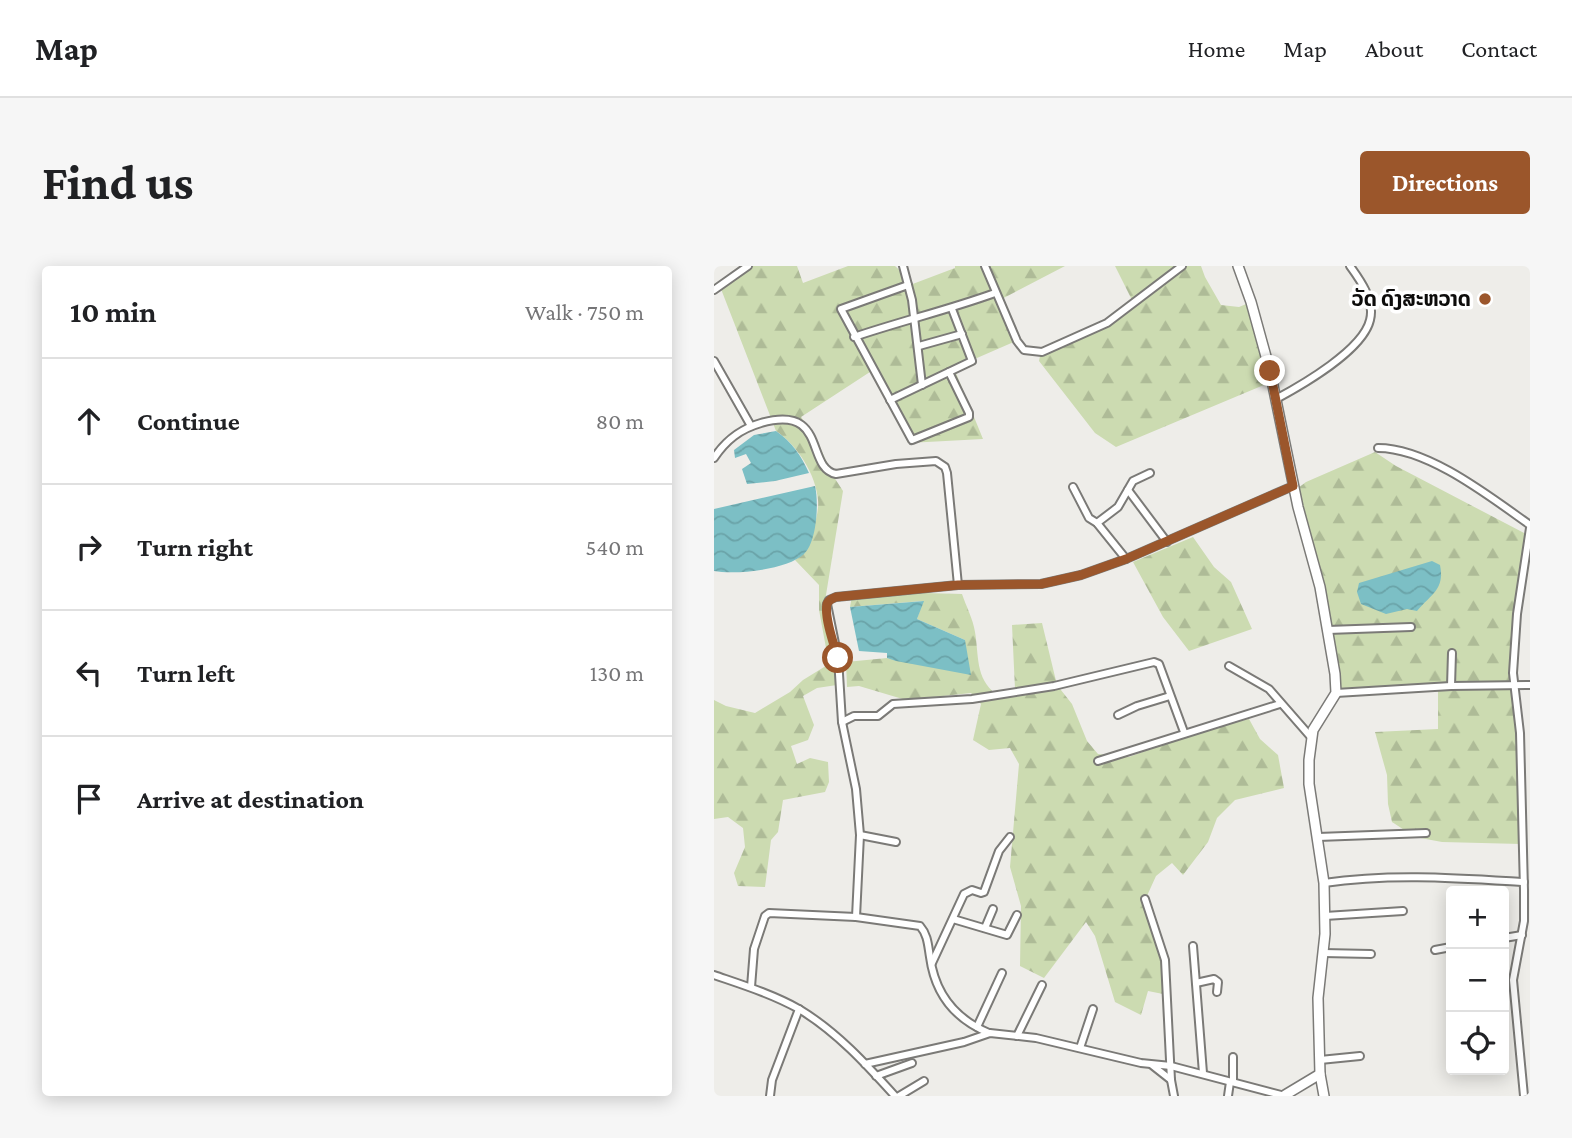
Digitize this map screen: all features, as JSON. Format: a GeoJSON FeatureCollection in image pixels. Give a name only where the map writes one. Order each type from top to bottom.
{"type":"FeatureCollection","features":[{"type":"Feature","properties":{"kind":"street"},"geometry":{"type":"LineString","coordinates":[[714,290],[748,266]]}},
{"type":"Feature","properties":{"kind":"street"},"geometry":{"type":"LineString","coordinates":[[903,266],[915,317],[922,384]]}},
{"type":"Feature","properties":{"kind":"street"},"geometry":{"type":"LineString","coordinates":[[985,266],[1017,341],[1024,350],[1041,352],[1107,323],[1182,266]]}},
{"type":"Feature","properties":{"kind":"street"},"geometry":{"type":"LineString","coordinates":[[1238,266],[1251,302],[1276,398],[1293,486],[1320,587],[1336,693],[1310,736],[1309,784],[1324,883],[1325,916],[1318,998],[1320,1074],[1324,1096]]}},
{"type":"Feature","properties":{"kind":"street"},"geometry":{"type":"LineString","coordinates":[[1276,398],[1333,364],[1355,344],[1370,321],[1369,297],[1350,266]]}},
{"type":"Feature","properties":{"kind":"street"},"geometry":{"type":"LineString","coordinates":[[908,285],[841,309],[912,439],[966,420],[969,413],[949,372]]}},
{"type":"Feature","properties":{"kind":"street"},"geometry":{"type":"LineString","coordinates":[[855,337],[995,293]]}},
{"type":"Feature","properties":{"kind":"street"},"geometry":{"type":"LineString","coordinates":[[890,400],[972,361],[951,309]]}},
{"type":"Feature","properties":{"kind":"street"},"geometry":{"type":"LineString","coordinates":[[919,346],[962,334]]}},
{"type":"Feature","properties":{"kind":"street"},"geometry":{"type":"LineString","coordinates":[[714,360],[751,426]]}},
{"type":"Feature","properties":{"kind":"street"},"geometry":{"type":"LineString","coordinates":[[714,458],[733,436],[751,426],[780,418],[802,426],[811,436],[823,465],[836,474],[909,463],[941,463],[947,473],[958,585]]}},
{"type":"Feature","properties":{"kind":"street"},"geometry":{"type":"LineString","coordinates":[[1378,448],[1407,451],[1473,485],[1530,526],[1517,614],[1514,686],[1520,733],[1524,882],[1522,934],[1513,979],[1524,1096]]}},
{"type":"Feature","properties":{"kind":"street"},"geometry":{"type":"LineString","coordinates":[[1097,523],[1113,513],[1133,481],[1150,473]]}},
{"type":"Feature","properties":{"kind":"street"},"geometry":{"type":"LineString","coordinates":[[856,917],[860,835],[856,789],[842,722],[838,658],[827,604],[830,600],[836,597],[958,585],[1041,584],[1081,575],[1167,542],[1293,486]]}},
{"type":"Feature","properties":{"kind":"street"},"geometry":{"type":"LineString","coordinates":[[1073,487],[1089,518],[1097,523],[1126,559]]}},
{"type":"Feature","properties":{"kind":"street"},"geometry":{"type":"LineString","coordinates":[[1128,490],[1167,542]]}},
{"type":"Feature","properties":{"kind":"street"},"geometry":{"type":"LineString","coordinates":[[1328,630],[1411,627]]}},
{"type":"Feature","properties":{"kind":"street"},"geometry":{"type":"LineString","coordinates":[[1451,686],[1452,653]]}},
{"type":"Feature","properties":{"kind":"street"},"geometry":{"type":"LineString","coordinates":[[842,722],[854,716],[878,716],[893,704],[972,699],[1054,686],[1154,662],[1160,664],[1184,732]]}},
{"type":"Feature","properties":{"kind":"street"},"geometry":{"type":"LineString","coordinates":[[1229,666],[1269,689],[1310,736]]}},
{"type":"Feature","properties":{"kind":"street"},"geometry":{"type":"LineString","coordinates":[[1336,693],[1451,686],[1530,685]]}},
{"type":"Feature","properties":{"kind":"street"},"geometry":{"type":"LineString","coordinates":[[1118,715],[1170,696]]}},
{"type":"Feature","properties":{"kind":"street"},"geometry":{"type":"LineString","coordinates":[[1098,761],[1280,704]]}},
{"type":"Feature","properties":{"kind":"street"},"geometry":{"type":"LineString","coordinates":[[1318,838],[1426,833]]}},
{"type":"Feature","properties":{"kind":"street"},"geometry":{"type":"LineString","coordinates":[[860,835],[896,842]]}},
{"type":"Feature","properties":{"kind":"street"},"geometry":{"type":"LineString","coordinates":[[931,965],[967,891],[984,892],[999,851],[1010,837]]}},
{"type":"Feature","properties":{"kind":"street"},"geometry":{"type":"LineString","coordinates":[[1324,883],[1364,877],[1399,876],[1524,882]]}},
{"type":"Feature","properties":{"kind":"street"},"geometry":{"type":"LineString","coordinates":[[1145,899],[1165,960],[1174,1096]]}},
{"type":"Feature","properties":{"kind":"street"},"geometry":{"type":"LineString","coordinates":[[985,928],[993,909]]}},
{"type":"Feature","properties":{"kind":"street"},"geometry":{"type":"LineString","coordinates":[[1325,916],[1403,911]]}},
{"type":"Feature","properties":{"kind":"street"},"geometry":{"type":"LineString","coordinates":[[751,986],[754,949],[767,914],[856,917],[920,926],[926,934],[934,980],[949,1006],[977,1027],[990,1033],[1080,1048],[1152,1065],[1171,1066],[1286,1096],[1320,1074]]}},
{"type":"Feature","properties":{"kind":"street"},"geometry":{"type":"LineString","coordinates":[[953,919],[1007,935],[1017,915]]}},
{"type":"Feature","properties":{"kind":"street"},"geometry":{"type":"LineString","coordinates":[[1509,937],[1522,934]]}},
{"type":"Feature","properties":{"kind":"street"},"geometry":{"type":"LineString","coordinates":[[1193,946],[1203,1073]]}},
{"type":"Feature","properties":{"kind":"street"},"geometry":{"type":"LineString","coordinates":[[1435,950],[1446,948]]}},
{"type":"Feature","properties":{"kind":"street"},"geometry":{"type":"LineString","coordinates":[[1323,953],[1371,954]]}},
{"type":"Feature","properties":{"kind":"street"},"geometry":{"type":"LineString","coordinates":[[977,1027],[1002,973]]}},
{"type":"Feature","properties":{"kind":"street"},"geometry":{"type":"LineString","coordinates":[[714,975],[751,986],[799,1010],[848,1045],[897,1096],[924,1082]]}},
{"type":"Feature","properties":{"kind":"street"},"geometry":{"type":"LineString","coordinates":[[1196,983],[1214,979],[1218,982],[1217,992]]}},
{"type":"Feature","properties":{"kind":"street"},"geometry":{"type":"LineString","coordinates":[[1017,1036],[1042,985]]}},
{"type":"Feature","properties":{"kind":"street"},"geometry":{"type":"LineString","coordinates":[[1509,1003],[1515,1002]]}},
{"type":"Feature","properties":{"kind":"street"},"geometry":{"type":"LineString","coordinates":[[1080,1048],[1093,1009]]}},
{"type":"Feature","properties":{"kind":"street"},"geometry":{"type":"LineString","coordinates":[[770,1096],[772,1080],[799,1010]]}},
{"type":"Feature","properties":{"kind":"street"},"geometry":{"type":"LineString","coordinates":[[865,1064],[964,1042],[990,1033]]}},
{"type":"Feature","properties":{"kind":"street"},"geometry":{"type":"LineString","coordinates":[[1320,1060],[1360,1056]]}},
{"type":"Feature","properties":{"kind":"street"},"geometry":{"type":"LineString","coordinates":[[1228,1096],[1232,1082],[1233,1058]]}},
{"type":"Feature","properties":{"kind":"street"},"geometry":{"type":"LineString","coordinates":[[876,1076],[912,1063]]}},
{"type":"Feature","properties":{"kind":"street"},"geometry":{"type":"LineString","coordinates":[[1152,1065],[1171,1080]]}},
{"type":"Feature","properties":{"kind":"green space"},"geometry":{"type":"Polygon","coordinates":[[[753,266],[797,266],[803,283],[848,266],[895,266],[904,274],[910,285],[955,266],[1065,266],[998,301],[1016,341],[954,368],[983,439],[908,443],[873,370],[801,417],[817,440],[843,491],[825,601],[837,664],[837,685],[817,688],[803,696],[814,725],[808,740],[791,746],[797,764],[810,758],[828,762],[829,782],[825,792],[783,800],[778,832],[771,840],[765,887],[738,886],[734,873],[745,847],[743,828],[728,817],[714,819],[714,700],[755,713],[829,664],[819,610],[819,585],[795,560],[806,550],[818,510],[814,480],[791,444],[776,431],[721,289],[753,266]]]}},
{"type":"Feature","properties":{"kind":"green space"},"geometry":{"type":"Polygon","coordinates":[[[1115,266],[1201,266],[1221,305],[1239,307],[1251,302],[1271,382],[1116,447],[1095,433],[1039,361],[1041,351],[1107,322],[1133,302],[1115,266]]]}},
{"type":"Feature","properties":{"kind":"green space"},"geometry":{"type":"Polygon","coordinates":[[[1375,452],[1396,466],[1526,534],[1511,664],[1517,733],[1521,844],[1442,842],[1415,837],[1392,822],[1387,775],[1375,732],[1438,729],[1438,690],[1335,694],[1318,586],[1294,491],[1306,482],[1375,452]]]}},
{"type":"Feature","properties":{"kind":"green space"},"geometry":{"type":"Polygon","coordinates":[[[1193,537],[1214,567],[1231,582],[1252,629],[1189,651],[1163,617],[1133,562],[1193,537]]]}},
{"type":"Feature","properties":{"kind":"green space"},"geometry":{"type":"Polygon","coordinates":[[[962,594],[974,627],[981,673],[989,688],[996,694],[1015,689],[1012,625],[1042,623],[1057,685],[1072,704],[1087,741],[1098,754],[1129,757],[1190,734],[1249,719],[1260,739],[1278,755],[1284,788],[1235,800],[1217,818],[1208,842],[1183,875],[1172,863],[1156,876],[1146,898],[1163,953],[1168,995],[1148,991],[1141,1015],[1115,1002],[1095,936],[1086,922],[1044,978],[1020,966],[1021,906],[1010,867],[1019,764],[1010,748],[989,750],[973,740],[981,704],[971,693],[906,700],[859,686],[847,687],[846,662],[887,658],[926,666],[965,640],[917,619],[923,601],[850,607],[852,596],[962,594]]]}},
{"type":"Feature","properties":{"kind":"water"},"geometry":{"type":"Polygon","coordinates":[[[776,431],[796,449],[809,473],[747,484],[742,469],[751,463],[746,454],[735,458],[734,450],[754,435],[776,431]]]}},
{"type":"Feature","properties":{"kind":"water"},"geometry":{"type":"Polygon","coordinates":[[[815,486],[816,522],[812,541],[804,554],[786,564],[760,570],[714,571],[714,509],[815,486]]]}},
{"type":"Feature","properties":{"kind":"water"},"geometry":{"type":"Polygon","coordinates":[[[1432,561],[1440,565],[1439,586],[1417,611],[1407,609],[1386,614],[1361,604],[1357,592],[1359,583],[1432,561]]]}},
{"type":"Feature","properties":{"kind":"water"},"geometry":{"type":"Polygon","coordinates":[[[924,601],[917,619],[965,640],[971,675],[896,661],[887,658],[887,653],[859,651],[850,607],[924,601]]]}},
{"type":"Feature","properties":{"kind":"place","name":"ວັດ ດົງສະຫວາດ"},"geometry":{"type":"Point","coordinates":[1485,299]}},
{"type":"Feature","properties":{"kind":"route"},"geometry":{"type":"LineString","coordinates":[[838,658],[827,604],[836,597],[958,585],[1041,584],[1081,575],[1154,548],[1293,486],[1270,371]]}}]}
